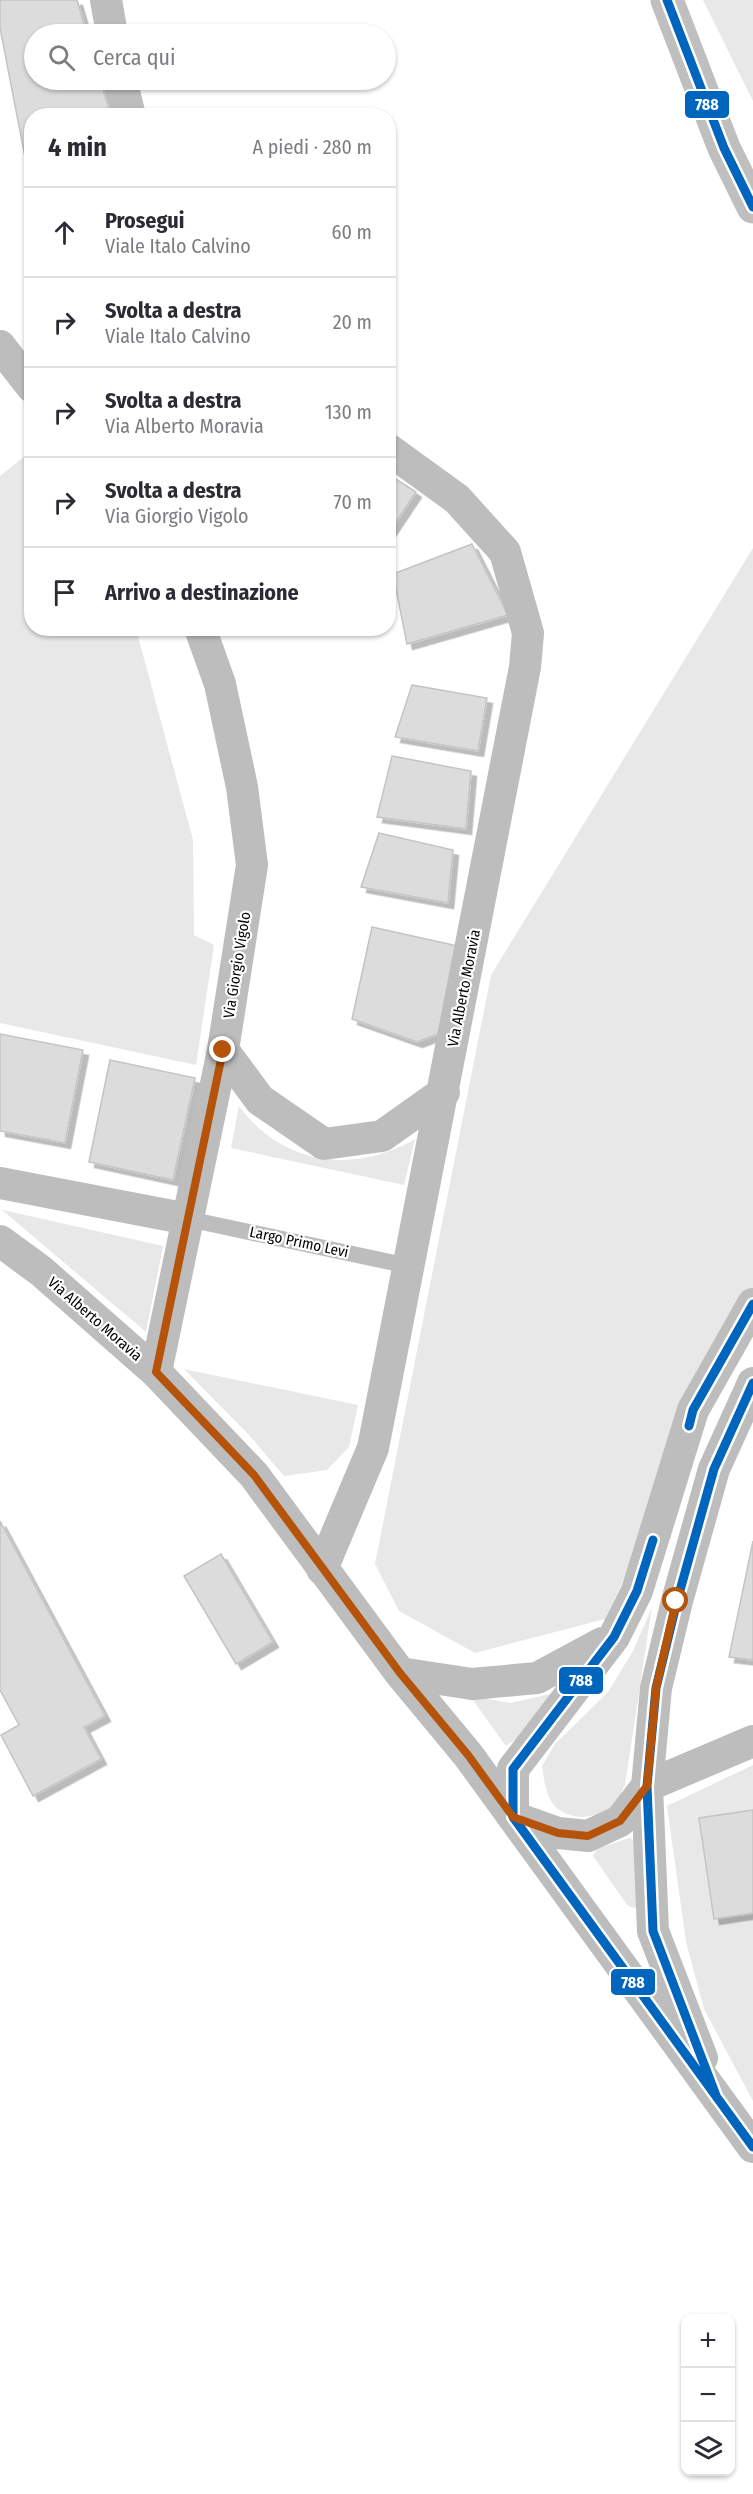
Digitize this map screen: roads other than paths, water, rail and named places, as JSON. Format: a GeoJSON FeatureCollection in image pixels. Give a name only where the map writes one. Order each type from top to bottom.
{"type":"FeatureCollection","features":[{"type":"Feature","properties":{"kind":"street"},"geometry":{"type":"LineString","coordinates":[[106,0],[110,24]]}},
{"type":"Feature","properties":{"kind":"street"},"geometry":{"type":"LineString","coordinates":[[667,0],[724,147],[753,207]]}},
{"type":"Feature","properties":{"kind":"street"},"geometry":{"type":"LineString","coordinates":[[124,90],[128,108]]}},
{"type":"Feature","properties":{"kind":"street"},"geometry":{"type":"LineString","coordinates":[[0,346],[24,377]]}},
{"type":"Feature","properties":{"kind":"street","name":"Via Alberto Moravia"},"geometry":{"type":"LineString","coordinates":[[322,1569],[373,1448],[523,679],[528,633],[506,552],[457,500],[396,455]]}},
{"type":"Feature","properties":{"kind":"street","name":"Via Giorgio Vigolo"},"geometry":{"type":"LineString","coordinates":[[156,1372],[223,1050],[252,865],[242,787],[220,684],[203,636]]}},
{"type":"Feature","properties":{"kind":"street"},"geometry":{"type":"LineString","coordinates":[[223,1050],[260,1100],[324,1144],[382,1136],[444,1092]]}},
{"type":"Feature","properties":{"kind":"street"},"geometry":{"type":"LineString","coordinates":[[0,1183],[188,1219]]}},
{"type":"Feature","properties":{"kind":"street","name":"Via Alberto Moravia"},"geometry":{"type":"LineString","coordinates":[[0,1241],[41,1271],[156,1372],[254,1475],[400,1673],[468,1755],[753,2146]]}},
{"type":"Feature","properties":{"kind":"street"},"geometry":{"type":"LineString","coordinates":[[753,1304],[693,1410],[637,1591],[614,1636],[513,1769],[513,1817],[558,1833],[588,1836],[620,1821],[647,1786],[753,1741]]}},
{"type":"Feature","properties":{"kind":"street"},"geometry":{"type":"LineString","coordinates":[[717,2098],[653,1931],[647,1786],[656,1688],[676,1601],[714,1469],[753,1383]]}},
{"type":"Feature","properties":{"kind":"street"},"geometry":{"type":"LineString","coordinates":[[400,1673],[472,1684],[537,1678],[614,1636]]}},
{"type":"Feature","properties":{"kind":"lane","name":"Largo Primo Levi"},"geometry":{"type":"LineString","coordinates":[[188,1219],[409,1266]]}}]}
